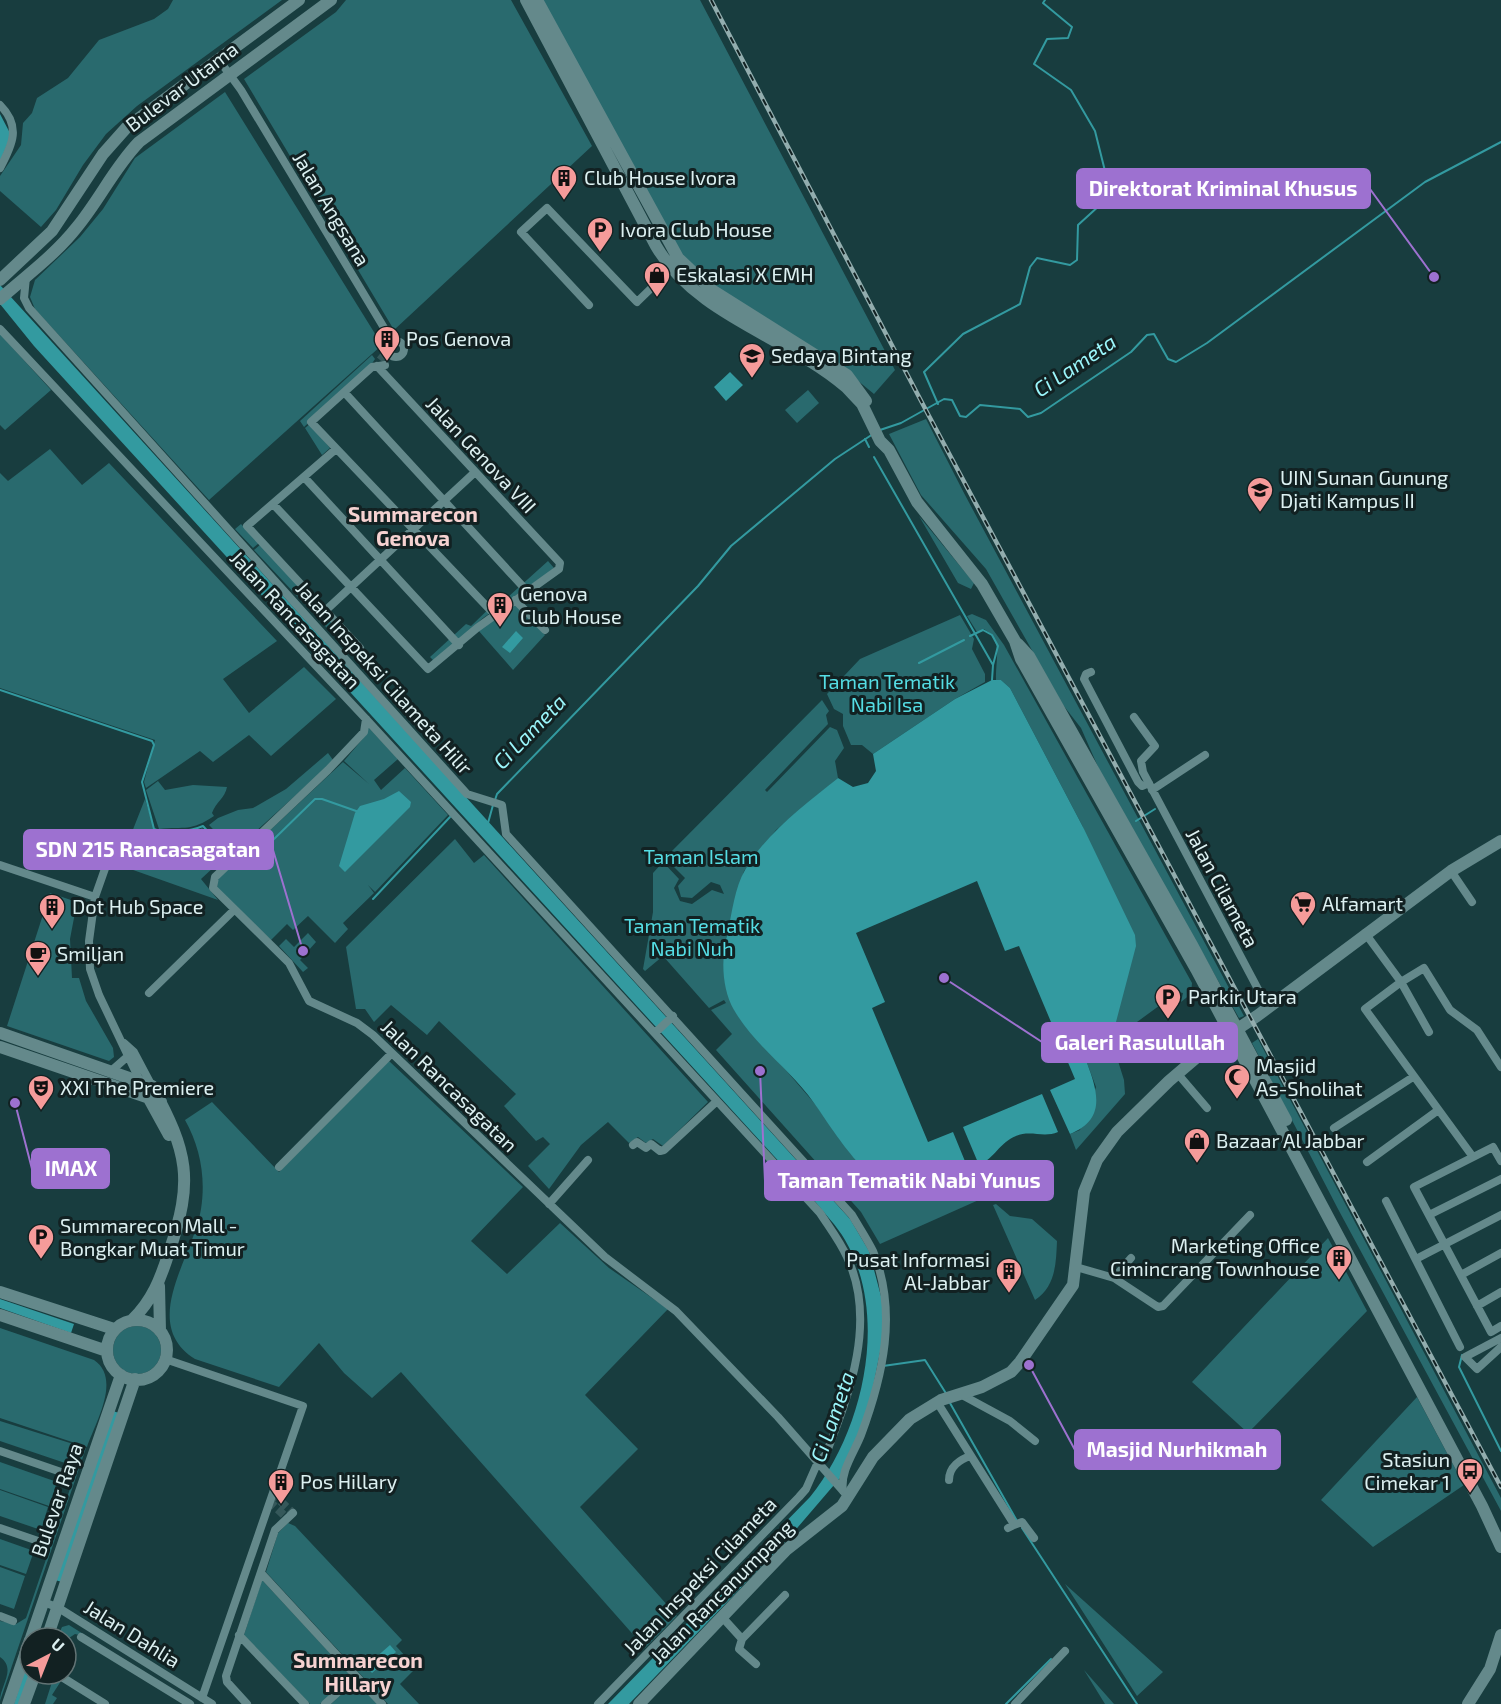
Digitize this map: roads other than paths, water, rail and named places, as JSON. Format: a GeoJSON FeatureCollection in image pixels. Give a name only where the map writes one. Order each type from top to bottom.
{"type":"FeatureCollection","features":[{"type":"Feature","properties":{"kind":"street","name":"Bulevar Utama"},"geometry":{"type":"LineString","coordinates":[[2,273],[15,266],[52,231],[113,141],[143,114],[299,0]]}},
{"type":"Feature","properties":{"kind":"street","name":"Bulevar Utama"},"geometry":{"type":"LineString","coordinates":[[0,299],[58,248],[94,204],[116,168],[139,142],[231,77],[331,0]]}},
{"type":"Feature","properties":{"kind":"street"},"geometry":{"type":"LineString","coordinates":[[526,0],[640,202],[672,249],[694,276],[712,291],[850,385],[864,403],[917,502],[972,568],[1016,641],[1021,659],[1235,1032],[1434,1408],[1501,1528]]}},
{"type":"Feature","properties":{"kind":"street"},"geometry":{"type":"LineString","coordinates":[[537,0],[640,202],[671,269],[708,301],[801,352]]}},
{"type":"Feature","properties":{"kind":"street","name":"Jalan Angsana"},"geometry":{"type":"LineString","coordinates":[[219,60],[242,95],[385,358]]}},
{"type":"Feature","properties":{"kind":"street"},"geometry":{"type":"LineString","coordinates":[[0,168],[15,135],[13,125],[1,108]]}},
{"type":"Feature","properties":{"kind":"street"},"geometry":{"type":"LineString","coordinates":[[78,194],[94,204]]}},
{"type":"Feature","properties":{"kind":"street"},"geometry":{"type":"LineString","coordinates":[[589,305],[521,232],[547,207],[637,302],[671,269]]}},
{"type":"Feature","properties":{"kind":"street","name":"Jalan Inspeksi Cilameta Hilir"},"geometry":{"type":"LineString","coordinates":[[26,277],[23,287],[24,298],[29,308],[80,367],[467,794],[501,804],[506,834],[852,1215],[873,1251],[884,1284],[887,1330],[872,1406],[843,1476],[844,1491]]}},
{"type":"Feature","properties":{"kind":"street","name":"Jalan Rancasagatan"},"geometry":{"type":"LineString","coordinates":[[0,329],[366,719],[364,732],[328,770],[215,877],[213,888],[289,963],[309,1001],[364,1028],[604,1257],[676,1311],[778,1416],[819,1466],[844,1491]]}},
{"type":"Feature","properties":{"kind":"street"},"geometry":{"type":"LineString","coordinates":[[385,358],[311,422],[495,615]]}},
{"type":"Feature","properties":{"kind":"street","name":"Jalan Genova VIII"},"geometry":{"type":"LineString","coordinates":[[385,358],[474,473],[560,563],[560,567],[527,591]]}},
{"type":"Feature","properties":{"kind":"street"},"geometry":{"type":"LineString","coordinates":[[273,504],[428,669],[527,591],[345,393]]}},
{"type":"Feature","properties":{"kind":"street"},"geometry":{"type":"LineString","coordinates":[[336,449],[247,526],[360,648]]}},
{"type":"Feature","properties":{"kind":"street"},"geometry":{"type":"LineString","coordinates":[[325,611],[474,473]]}},
{"type":"Feature","properties":{"kind":"street"},"geometry":{"type":"LineString","coordinates":[[304,477],[459,645]]}},
{"type":"Feature","properties":{"kind":"street"},"geometry":{"type":"LineString","coordinates":[[515,600],[545,630]]}},
{"type":"Feature","properties":{"kind":"street"},"geometry":{"type":"LineString","coordinates":[[1091,672],[1086,674],[1084,679],[1142,786],[1151,786],[1205,756]]}},
{"type":"Feature","properties":{"kind":"street"},"geometry":{"type":"LineString","coordinates":[[1134,717],[1155,746],[1141,761],[1151,786]]}},
{"type":"Feature","properties":{"kind":"street","name":"Jalan Inspeksi Cilameta"},"geometry":{"type":"LineString","coordinates":[[366,719],[820,1213],[848,1258],[860,1303],[860,1336],[854,1373],[826,1454],[806,1489],[598,1704]]}},
{"type":"Feature","properties":{"kind":"street","name":"Jalan Cilameta"},"geometry":{"type":"LineString","coordinates":[[1151,786],[1268,1008]]}},
{"type":"Feature","properties":{"kind":"street","name":"Jalan Rancanumpang"},"geometry":{"type":"LineString","coordinates":[[639,1704],[910,1419],[947,1398],[982,1387],[1016,1368],[1073,1285],[1077,1232],[1084,1192],[1097,1160],[1117,1132],[1177,1073],[1451,871],[1501,841]]}},
{"type":"Feature","properties":{"kind":"street"},"geometry":{"type":"LineString","coordinates":[[0,1292],[114,1329],[132,1320],[145,1306],[160,1282],[182,1216],[184,1168],[177,1133],[161,1102],[140,1081],[127,1057],[124,1042],[99,995],[90,969],[89,941],[95,897],[113,846]]}},
{"type":"Feature","properties":{"kind":"street"},"geometry":{"type":"LineString","coordinates":[[0,865],[95,897]]}},
{"type":"Feature","properties":{"kind":"street"},"geometry":{"type":"LineString","coordinates":[[1451,871],[1472,902]]}},
{"type":"Feature","properties":{"kind":"street"},"geometry":{"type":"LineString","coordinates":[[149,993],[234,910]]}},
{"type":"Feature","properties":{"kind":"street"},"geometry":{"type":"LineString","coordinates":[[1365,933],[1401,982],[1429,1032]]}},
{"type":"Feature","properties":{"kind":"street"},"geometry":{"type":"LineString","coordinates":[[1473,1157],[1437,1111],[1365,1009],[1424,968],[1450,1010],[1477,1030],[1501,1067]]}},
{"type":"Feature","properties":{"kind":"street"},"geometry":{"type":"LineString","coordinates":[[656,1032],[671,1018]]}},
{"type":"Feature","properties":{"kind":"street"},"geometry":{"type":"LineString","coordinates":[[0,1033],[46,1055],[150,1092]]}},
{"type":"Feature","properties":{"kind":"street"},"geometry":{"type":"LineString","coordinates":[[124,1042],[134,1052],[150,1092],[178,1145]]}},
{"type":"Feature","properties":{"kind":"street"},"geometry":{"type":"LineString","coordinates":[[0,1047],[46,1055],[111,1071],[140,1081]]}},
{"type":"Feature","properties":{"kind":"street"},"geometry":{"type":"LineString","coordinates":[[279,1167],[392,1053]]}},
{"type":"Feature","properties":{"kind":"street"},"geometry":{"type":"LineString","coordinates":[[111,1071],[127,1057]]}},
{"type":"Feature","properties":{"kind":"street"},"geometry":{"type":"LineString","coordinates":[[1177,1073],[1207,1108]]}},
{"type":"Feature","properties":{"kind":"street"},"geometry":{"type":"LineString","coordinates":[[1334,1128],[1413,1077]]}},
{"type":"Feature","properties":{"kind":"street"},"geometry":{"type":"LineString","coordinates":[[633,1145],[637,1142],[646,1148],[651,1144],[664,1150],[717,1101]]}},
{"type":"Feature","properties":{"kind":"street"},"geometry":{"type":"LineString","coordinates":[[1367,1161],[1437,1111]]}},
{"type":"Feature","properties":{"kind":"street"},"geometry":{"type":"LineString","coordinates":[[1501,1161],[1493,1147],[1414,1187],[1491,1332],[1501,1326]]}},
{"type":"Feature","properties":{"kind":"street"},"geometry":{"type":"LineString","coordinates":[[549,1204],[588,1160]]}},
{"type":"Feature","properties":{"kind":"street"},"geometry":{"type":"LineString","coordinates":[[1429,1215],[1501,1179]]}},
{"type":"Feature","properties":{"kind":"street"},"geometry":{"type":"LineString","coordinates":[[1386,1201],[1460,1347]]}},
{"type":"Feature","properties":{"kind":"street"},"geometry":{"type":"LineString","coordinates":[[1076,1267],[1114,1278],[1158,1306],[1163,1306],[1251,1215]]}},
{"type":"Feature","properties":{"kind":"street"},"geometry":{"type":"LineString","coordinates":[[1416,1259],[1501,1215]]}},
{"type":"Feature","properties":{"kind":"street"},"geometry":{"type":"LineString","coordinates":[[1461,1275],[1501,1253]]}},
{"type":"Feature","properties":{"kind":"street"},"geometry":{"type":"LineString","coordinates":[[1114,1278],[1131,1258]]}},
{"type":"Feature","properties":{"kind":"street"},"geometry":{"type":"LineString","coordinates":[[114,1329],[107,1351],[109,1361],[121,1375],[135,1379],[154,1374],[165,1359],[165,1340],[160,1331],[158,1313],[160,1282]]}},
{"type":"Feature","properties":{"kind":"street"},"geometry":{"type":"LineString","coordinates":[[1477,1306],[1501,1292]]}},
{"type":"Feature","properties":{"kind":"street"},"geometry":{"type":"LineString","coordinates":[[0,1316],[107,1351]]}},
{"type":"Feature","properties":{"kind":"street"},"geometry":{"type":"LineString","coordinates":[[132,1320],[147,1322],[160,1331]]}},
{"type":"Feature","properties":{"kind":"street"},"geometry":{"type":"LineString","coordinates":[[1501,1338],[1465,1357],[1477,1369],[1501,1347]]}},
{"type":"Feature","properties":{"kind":"street"},"geometry":{"type":"LineString","coordinates":[[165,1359],[303,1406],[202,1698]]}},
{"type":"Feature","properties":{"kind":"street","name":"Bulevar Raya"},"geometry":{"type":"LineString","coordinates":[[35,1626],[121,1375]]}},
{"type":"Feature","properties":{"kind":"street","name":"Bulevar Raya"},"geometry":{"type":"LineString","coordinates":[[51,1626],[135,1379]]}},
{"type":"Feature","properties":{"kind":"street"},"geometry":{"type":"LineString","coordinates":[[947,1398],[1010,1421],[1035,1441]]}},
{"type":"Feature","properties":{"kind":"street"},"geometry":{"type":"LineString","coordinates":[[947,1398],[971,1456],[1015,1525],[1034,1538]]}},
{"type":"Feature","properties":{"kind":"street"},"geometry":{"type":"LineString","coordinates":[[1434,1408],[1501,1547]]}},
{"type":"Feature","properties":{"kind":"street"},"geometry":{"type":"LineString","coordinates":[[0,1452],[64,1473]]}},
{"type":"Feature","properties":{"kind":"street"},"geometry":{"type":"LineString","coordinates":[[949,1480],[949,1474],[957,1463],[971,1456]]}},
{"type":"Feature","properties":{"kind":"street"},"geometry":{"type":"LineString","coordinates":[[247,1704],[227,1682],[226,1676],[275,1530],[293,1513]]}},
{"type":"Feature","properties":{"kind":"street"},"geometry":{"type":"LineString","coordinates":[[0,1528],[47,1544]]}},
{"type":"Feature","properties":{"kind":"street"},"geometry":{"type":"LineString","coordinates":[[261,1573],[382,1704]]}},
{"type":"Feature","properties":{"kind":"street"},"geometry":{"type":"LineString","coordinates":[[756,1664],[738,1647],[784,1595]]}},
{"type":"Feature","properties":{"kind":"street","name":"Jalan Dahlia"},"geometry":{"type":"LineString","coordinates":[[43,1602],[57,1607],[212,1704]]}},
{"type":"Feature","properties":{"kind":"street"},"geometry":{"type":"LineString","coordinates":[[0,1616],[13,1621]]}},
{"type":"Feature","properties":{"kind":"street"},"geometry":{"type":"LineString","coordinates":[[723,1618],[742,1640]]}},
{"type":"Feature","properties":{"kind":"street"},"geometry":{"type":"LineString","coordinates":[[240,1635],[305,1704]]}},
{"type":"Feature","properties":{"kind":"street"},"geometry":{"type":"LineString","coordinates":[[1468,1704],[1490,1669],[1501,1635]]}},
{"type":"Feature","properties":{"kind":"street"},"geometry":{"type":"LineString","coordinates":[[81,1636],[190,1704]]}},
{"type":"Feature","properties":{"kind":"street"},"geometry":{"type":"LineString","coordinates":[[1015,1704],[1065,1651]]}},
{"type":"Feature","properties":{"kind":"street"},"geometry":{"type":"LineString","coordinates":[[1476,1704],[1501,1660]]}},
{"type":"Feature","properties":{"kind":"street","name":"Bulevar Raya"},"geometry":{"type":"LineString","coordinates":[[8,1704],[18,1674]]}},
{"type":"Feature","properties":{"kind":"street"},"geometry":{"type":"LineString","coordinates":[[325,1704],[356,1676]]}},
{"type":"Feature","properties":{"kind":"street"},"geometry":{"type":"LineString","coordinates":[[24,1704],[31,1686]]}},
{"type":"Feature","properties":{"kind":"street"},"geometry":{"type":"LineString","coordinates":[[76,1686],[105,1704]]}},
{"type":"Feature","properties":{"kind":"waterway"},"geometry":{"type":"LineString","coordinates":[[938,404],[924,372],[963,334],[1020,304],[1030,267],[1037,258],[1070,265],[1077,260],[1078,225],[1111,195],[1095,131],[1071,90],[1034,64],[1047,39],[1068,38],[1072,27],[1043,3],[1045,0]]}},
{"type":"Feature","properties":{"kind":"waterway","name":"Ci Lameta"},"geometry":{"type":"LineString","coordinates":[[880,430],[901,423],[944,399],[952,400],[960,416],[966,417],[980,405],[1020,409],[1028,417],[1041,413],[1131,352],[1147,335],[1154,334],[1168,359],[1176,362],[1207,343],[1425,182],[1501,142]]}},
{"type":"Feature","properties":{"kind":"waterway","name":"Ci Lameta"},"geometry":{"type":"LineString","coordinates":[[495,800],[497,794],[698,586],[731,546],[835,459],[873,434]]}},
{"type":"Feature","properties":{"kind":"waterway"},"geometry":{"type":"LineString","coordinates":[[865,439],[869,447]]}},
{"type":"Feature","properties":{"kind":"waterway"},"geometry":{"type":"LineString","coordinates":[[874,457],[993,665],[992,680]]}},
{"type":"Feature","properties":{"kind":"waterway"},"geometry":{"type":"LineString","coordinates":[[970,636],[983,630],[992,635],[998,646],[993,665]]}},
{"type":"Feature","properties":{"kind":"waterway"},"geometry":{"type":"LineString","coordinates":[[919,663],[964,640]]}},
{"type":"Feature","properties":{"kind":"waterway"},"geometry":{"type":"LineString","coordinates":[[0,690],[152,741],[154,745],[142,782],[154,829],[179,832],[203,826],[228,854]]}},
{"type":"Feature","properties":{"kind":"waterway"},"geometry":{"type":"LineString","coordinates":[[273,840],[315,799],[322,799],[359,812]]}},
{"type":"Feature","properties":{"kind":"waterway","name":"Ci Lameta"},"geometry":{"type":"LineString","coordinates":[[488,823],[493,805]]}},
{"type":"Feature","properties":{"kind":"waterway"},"geometry":{"type":"LineString","coordinates":[[1136,821],[1155,809]]}},
{"type":"Feature","properties":{"kind":"waterway"},"geometry":{"type":"LineString","coordinates":[[373,899],[450,817]]}},
{"type":"Feature","properties":{"kind":"waterway"},"geometry":{"type":"LineString","coordinates":[[179,863],[173,856],[174,851],[196,830]]}},
{"type":"Feature","properties":{"kind":"waterway"},"geometry":{"type":"LineString","coordinates":[[1462,1355],[1459,1367],[1501,1451]]}},
{"type":"Feature","properties":{"kind":"waterway"},"geometry":{"type":"LineString","coordinates":[[883,1366],[925,1360],[947,1395]]}},
{"type":"Feature","properties":{"kind":"waterway"},"geometry":{"type":"LineString","coordinates":[[950,1403],[1017,1521]]}},
{"type":"Feature","properties":{"kind":"waterway"},"geometry":{"type":"LineString","coordinates":[[1022,1528],[1137,1704]]}},
{"type":"Feature","properties":{"kind":"waterway"},"geometry":{"type":"LineString","coordinates":[[1006,1704],[1051,1659]]}},
{"type":"Feature","properties":{"kind":"tunnel"},"geometry":{"type":"LineString","coordinates":[[380,360],[385,354]]}},
{"type":"Feature","properties":{"kind":"tunnel"},"geometry":{"type":"LineString","coordinates":[[272,1493],[293,1513]]}},
{"type":"Feature","properties":{"kind":"tunnel"},"geometry":{"type":"LineString","coordinates":[[269,1501],[287,1518]]}},
{"type":"Feature","properties":{"kind":"railway"},"geometry":{"type":"LineString","coordinates":[[711,0],[929,416],[1501,1487]]}},
{"type":"Feature","properties":{"kind":"place","name":"Club House Ivora"},"geometry":{"type":"Point","coordinates":[564,201]}},
{"type":"Feature","properties":{"kind":"place","name":"Ivora Club House"},"geometry":{"type":"Point","coordinates":[600,253]}},
{"type":"Feature","properties":{"kind":"place","name":"Direktorat Kriminal Khusus"},"geometry":{"type":"Point","coordinates":[1434,277]}},
{"type":"Feature","properties":{"kind":"place","name":"Eskalasi X EMH"},"geometry":{"type":"Point","coordinates":[657,298]}},
{"type":"Feature","properties":{"kind":"place","name":"Pos Genova"},"geometry":{"type":"Point","coordinates":[387,362]}},
{"type":"Feature","properties":{"kind":"place","name":"Sedaya Bintang"},"geometry":{"type":"Point","coordinates":[752,379]}},
{"type":"Feature","properties":{"kind":"place","name":"UIN Sunan Gunung Djati Kampus II"},"geometry":{"type":"Point","coordinates":[1260,513]}},
{"type":"Feature","properties":{"kind":"place","name":"Genova Club House"},"geometry":{"type":"Point","coordinates":[500,628]}},
{"type":"Feature","properties":{"kind":"place","name":"Alfamart"},"geometry":{"type":"Point","coordinates":[1303,927]}},
{"type":"Feature","properties":{"kind":"place","name":"Dot Hub Space"},"geometry":{"type":"Point","coordinates":[52,930]}},
{"type":"Feature","properties":{"kind":"place","name":"SDN 215 Rancasagatan"},"geometry":{"type":"Point","coordinates":[303,951]}},
{"type":"Feature","properties":{"kind":"place","name":"Smiljan"},"geometry":{"type":"Point","coordinates":[38,977]}},
{"type":"Feature","properties":{"kind":"place","name":"Galeri Rasulullah"},"geometry":{"type":"Point","coordinates":[944,978]}},
{"type":"Feature","properties":{"kind":"place","name":"Parkir Utara"},"geometry":{"type":"Point","coordinates":[1168,1020]}},
{"type":"Feature","properties":{"kind":"place","name":"Taman Tematik Nabi Yunus"},"geometry":{"type":"Point","coordinates":[760,1071]}},
{"type":"Feature","properties":{"kind":"place","name":"Masjid As-Sholihat"},"geometry":{"type":"Point","coordinates":[1237,1100]}},
{"type":"Feature","properties":{"kind":"place","name":"IMAX"},"geometry":{"type":"Point","coordinates":[15,1103]}},
{"type":"Feature","properties":{"kind":"place","name":"XXI The Premiere"},"geometry":{"type":"Point","coordinates":[41,1111]}},
{"type":"Feature","properties":{"kind":"place","name":"Bazaar Al Jabbar"},"geometry":{"type":"Point","coordinates":[1197,1164]}},
{"type":"Feature","properties":{"kind":"place","name":"Summarecon Mall - Bongkar Muat Timur"},"geometry":{"type":"Point","coordinates":[41,1260]}},
{"type":"Feature","properties":{"kind":"place","name":"Marketing Office Cimincrang Townhouse"},"geometry":{"type":"Point","coordinates":[1339,1281]}},
{"type":"Feature","properties":{"kind":"place","name":"Pusat Informasi Al-Jabbar"},"geometry":{"type":"Point","coordinates":[1009,1294]}},
{"type":"Feature","properties":{"kind":"place","name":"Masjid Nurhikmah"},"geometry":{"type":"Point","coordinates":[1029,1365]}},
{"type":"Feature","properties":{"kind":"place","name":"Stasiun Cimekar 1"},"geometry":{"type":"Point","coordinates":[1470,1494]}},
{"type":"Feature","properties":{"kind":"place","name":"Pos Hillary"},"geometry":{"type":"Point","coordinates":[281,1505]}},
{"type":"Feature","properties":{"kind":"district","name":"Summarecon Genova"},"geometry":{"type":"Point","coordinates":[413,527]}},
{"type":"Feature","properties":{"kind":"district","name":"Summarecon Hillary"},"geometry":{"type":"Point","coordinates":[358,1673]}},
{"type":"Feature","properties":{"kind":"park label","name":"Taman Tematik Nabi Isa"},"geometry":{"type":"Point","coordinates":[887,694]}},
{"type":"Feature","properties":{"kind":"park label","name":"Taman Islam"},"geometry":{"type":"Point","coordinates":[701,857]}},
{"type":"Feature","properties":{"kind":"park label","name":"Taman Tematik Nabi Nuh"},"geometry":{"type":"Point","coordinates":[692,938]}}]}
